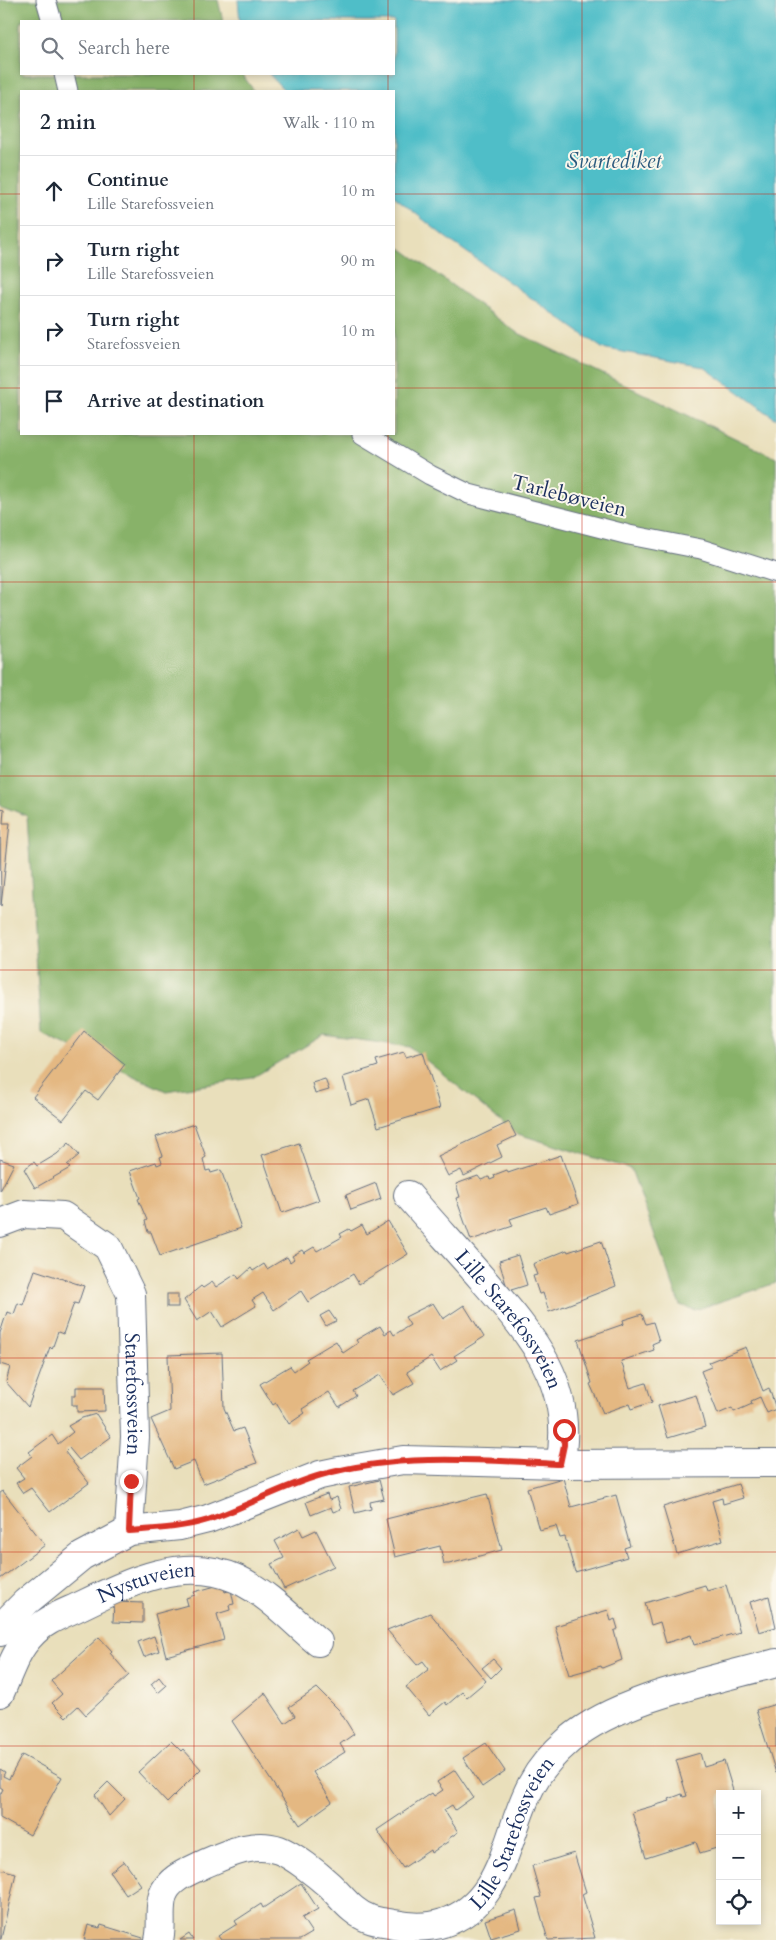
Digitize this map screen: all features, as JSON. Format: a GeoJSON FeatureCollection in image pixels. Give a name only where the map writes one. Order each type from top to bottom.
{"type":"FeatureCollection","features":[{"type":"Feature","properties":{"kind":"street","name":"Lille Starefossveien"},"geometry":{"type":"LineString","coordinates":[[408,1195],[501,1300],[541,1351],[552,1373],[563,1417],[564,1445],[560,1464]]}},
{"type":"Feature","properties":{"kind":"street","name":"Starefossveien"},"geometry":{"type":"LineString","coordinates":[[0,1222],[24,1214],[63,1216],[108,1247],[131,1294],[135,1437],[129,1531]]}},
{"type":"Feature","properties":{"kind":"street"},"geometry":{"type":"LineString","coordinates":[[0,1632],[8,1620],[26,1602],[82,1556],[129,1531],[194,1524],[320,1476],[365,1466],[403,1460],[560,1464],[776,1462]]}},
{"type":"Feature","properties":{"kind":"street","name":"Nystuveien"},"geometry":{"type":"LineString","coordinates":[[0,1693],[19,1648],[46,1621],[122,1585],[145,1576],[170,1571],[216,1572],[237,1579],[258,1591],[283,1610],[318,1642]]}},
{"type":"Feature","properties":{"kind":"street","name":"Lille Starefossveien"},"geometry":{"type":"LineString","coordinates":[[159,1940],[162,1930],[162,1902],[168,1885],[183,1874],[236,1850],[256,1848],[278,1850],[287,1855],[330,1886],[346,1904],[368,1919],[410,1927],[442,1924],[469,1910],[494,1879],[532,1784],[549,1760],[570,1740],[588,1726],[644,1701],[776,1663]]}},
{"type":"Feature","properties":{"kind":"lane"},"geometry":{"type":"LineString","coordinates":[[46,0],[52,20]]}},
{"type":"Feature","properties":{"kind":"lane"},"geometry":{"type":"LineString","coordinates":[[64,75],[68,90]]}},
{"type":"Feature","properties":{"kind":"lane","name":"Tarlebøveien"},"geometry":{"type":"LineString","coordinates":[[364,435],[430,476],[469,494],[629,535],[701,549],[776,573]]}},
{"type":"Feature","properties":{"kind":"green space"},"geometry":{"type":"Polygon","coordinates":[[[0,0],[218,0],[223,20],[20,20],[20,75],[243,75],[253,90],[20,90],[20,435],[395,435],[395,244],[516,332],[776,458],[776,1283],[695,1310],[680,1305],[631,1169],[515,1133],[410,1047],[324,1035],[252,1078],[166,1091],[41,1033],[27,816],[0,805],[0,0]]]}},
{"type":"Feature","properties":{"kind":"water","name":"Svartediket"},"geometry":{"type":"Polygon","coordinates":[[[238,0],[776,0],[776,419],[704,367],[602,348],[445,237],[395,197],[395,90],[284,90],[270,75],[395,75],[395,20],[240,20],[238,0]]]}},
{"type":"Feature","properties":{"kind":"building"},"geometry":{"type":"Polygon","coordinates":[[[0,808],[4,809],[3,823],[10,823],[1,906],[0,808]]]}},
{"type":"Feature","properties":{"kind":"building"},"geometry":{"type":"Polygon","coordinates":[[[84,1031],[125,1064],[98,1100],[86,1091],[63,1120],[33,1097],[84,1031]]]}},
{"type":"Feature","properties":{"kind":"building"},"geometry":{"type":"Polygon","coordinates":[[[404,1052],[406,1057],[423,1052],[440,1108],[378,1127],[369,1099],[351,1105],[343,1077],[378,1066],[376,1060],[404,1052]]]}},
{"type":"Feature","properties":{"kind":"building"},"geometry":{"type":"Polygon","coordinates":[[[325,1079],[329,1090],[315,1094],[312,1083],[325,1079]]]}},
{"type":"Feature","properties":{"kind":"building"},"geometry":{"type":"Polygon","coordinates":[[[509,1122],[516,1136],[497,1145],[502,1157],[464,1176],[461,1170],[448,1176],[438,1156],[509,1122]]]}},
{"type":"Feature","properties":{"kind":"building"},"geometry":{"type":"Polygon","coordinates":[[[194,1124],[206,1157],[203,1159],[206,1171],[210,1170],[211,1173],[221,1170],[241,1228],[160,1256],[151,1232],[148,1232],[145,1221],[147,1220],[138,1199],[140,1198],[130,1171],[156,1162],[157,1165],[162,1163],[160,1157],[163,1156],[156,1137],[194,1124]]]}},
{"type":"Feature","properties":{"kind":"building"},"geometry":{"type":"Polygon","coordinates":[[[69,1143],[79,1155],[67,1165],[70,1168],[35,1188],[24,1169],[34,1162],[37,1166],[57,1154],[69,1143]]]}},
{"type":"Feature","properties":{"kind":"building"},"geometry":{"type":"Polygon","coordinates":[[[299,1143],[319,1200],[282,1213],[262,1155],[299,1143]]]}},
{"type":"Feature","properties":{"kind":"building"},"geometry":{"type":"Polygon","coordinates":[[[561,1155],[578,1204],[549,1214],[546,1207],[510,1219],[513,1226],[471,1240],[456,1198],[460,1197],[456,1184],[478,1176],[481,1180],[489,1177],[490,1180],[495,1178],[494,1175],[507,1170],[508,1173],[561,1155]]]}},
{"type":"Feature","properties":{"kind":"building"},"geometry":{"type":"Polygon","coordinates":[[[0,1159],[14,1164],[0,1191],[0,1159]]]}},
{"type":"Feature","properties":{"kind":"building"},"geometry":{"type":"Polygon","coordinates":[[[376,1183],[381,1199],[351,1210],[346,1195],[376,1183]]]}},
{"type":"Feature","properties":{"kind":"building"},"geometry":{"type":"Polygon","coordinates":[[[388,1221],[408,1254],[359,1284],[353,1274],[308,1302],[301,1291],[274,1310],[263,1293],[252,1300],[256,1306],[222,1327],[212,1311],[197,1321],[184,1300],[201,1286],[203,1288],[212,1282],[216,1287],[236,1274],[239,1279],[251,1268],[253,1271],[264,1264],[267,1269],[287,1257],[290,1262],[294,1259],[292,1256],[302,1250],[304,1253],[314,1247],[317,1251],[342,1237],[340,1234],[349,1229],[351,1231],[362,1225],[367,1234],[388,1221]]]}},
{"type":"Feature","properties":{"kind":"building"},"geometry":{"type":"Polygon","coordinates":[[[601,1241],[616,1286],[549,1312],[543,1293],[539,1294],[533,1276],[537,1275],[533,1264],[567,1250],[568,1252],[601,1241]]]}},
{"type":"Feature","properties":{"kind":"building"},"geometry":{"type":"Polygon","coordinates":[[[518,1255],[527,1285],[508,1291],[499,1261],[518,1255]]]}},
{"type":"Feature","properties":{"kind":"building"},"geometry":{"type":"Polygon","coordinates":[[[35,1270],[84,1286],[78,1304],[74,1303],[63,1334],[58,1332],[52,1349],[50,1347],[28,1407],[6,1382],[10,1367],[0,1364],[0,1333],[7,1312],[14,1314],[18,1303],[23,1305],[35,1270]]]}},
{"type":"Feature","properties":{"kind":"building"},"geometry":{"type":"Polygon","coordinates":[[[167,1294],[178,1294],[178,1307],[167,1307],[167,1294]]]}},
{"type":"Feature","properties":{"kind":"building"},"geometry":{"type":"Polygon","coordinates":[[[433,1303],[443,1319],[464,1305],[484,1337],[454,1356],[457,1360],[440,1371],[431,1357],[407,1372],[414,1383],[393,1395],[380,1375],[353,1391],[356,1396],[339,1407],[329,1392],[302,1409],[305,1413],[289,1424],[276,1403],[273,1405],[260,1384],[290,1366],[294,1371],[308,1361],[306,1359],[336,1341],[343,1353],[358,1343],[356,1340],[380,1326],[385,1334],[391,1330],[394,1335],[410,1325],[405,1317],[433,1303]]]}},
{"type":"Feature","properties":{"kind":"building"},"geometry":{"type":"Polygon","coordinates":[[[329,1311],[336,1321],[326,1326],[320,1316],[329,1311]]]}},
{"type":"Feature","properties":{"kind":"building"},"geometry":{"type":"Polygon","coordinates":[[[642,1314],[646,1324],[653,1322],[659,1341],[652,1344],[654,1350],[621,1361],[630,1388],[646,1383],[652,1402],[631,1409],[629,1404],[603,1413],[590,1384],[592,1383],[578,1340],[624,1324],[623,1320],[642,1314]]]}},
{"type":"Feature","properties":{"kind":"building"},"geometry":{"type":"Polygon","coordinates":[[[746,1347],[763,1391],[769,1388],[776,1409],[767,1413],[760,1397],[751,1401],[752,1404],[734,1412],[732,1408],[718,1414],[701,1371],[711,1367],[709,1362],[746,1347]]]}},
{"type":"Feature","properties":{"kind":"building"},"geometry":{"type":"Polygon","coordinates":[[[222,1353],[224,1408],[234,1431],[243,1428],[257,1463],[203,1484],[194,1461],[174,1469],[151,1419],[170,1411],[168,1355],[222,1353]]]}},
{"type":"Feature","properties":{"kind":"building"},"geometry":{"type":"Polygon","coordinates":[[[76,1387],[104,1387],[105,1411],[77,1412],[77,1405],[72,1405],[72,1395],[76,1395],[76,1387]]]}},
{"type":"Feature","properties":{"kind":"building"},"geometry":{"type":"Polygon","coordinates":[[[696,1395],[705,1427],[668,1438],[658,1406],[696,1395]]]}},
{"type":"Feature","properties":{"kind":"building"},"geometry":{"type":"Polygon","coordinates":[[[96,1414],[111,1437],[79,1460],[69,1448],[65,1452],[89,1483],[50,1512],[31,1488],[23,1493],[16,1483],[24,1478],[16,1468],[32,1456],[29,1452],[52,1435],[58,1444],[73,1432],[68,1426],[82,1418],[96,1414]]]}},
{"type":"Feature","properties":{"kind":"building"},"geometry":{"type":"Polygon","coordinates":[[[563,1478],[571,1507],[616,1495],[630,1546],[624,1548],[627,1557],[575,1572],[565,1537],[560,1538],[556,1526],[539,1530],[527,1488],[563,1478]]]}},
{"type":"Feature","properties":{"kind":"building"},"geometry":{"type":"Polygon","coordinates":[[[379,1480],[384,1499],[370,1502],[371,1509],[355,1513],[349,1487],[379,1480]]]}},
{"type":"Feature","properties":{"kind":"building"},"geometry":{"type":"Polygon","coordinates":[[[738,1484],[743,1498],[723,1504],[722,1498],[712,1501],[723,1540],[677,1554],[663,1507],[738,1484]]]}},
{"type":"Feature","properties":{"kind":"building"},"geometry":{"type":"Polygon","coordinates":[[[3,1491],[45,1545],[0,1579],[0,1493],[3,1491]]]}},
{"type":"Feature","properties":{"kind":"building"},"geometry":{"type":"Polygon","coordinates":[[[327,1494],[329,1500],[337,1497],[341,1509],[333,1512],[331,1507],[311,1515],[306,1502],[327,1494]]]}},
{"type":"Feature","properties":{"kind":"building"},"geometry":{"type":"Polygon","coordinates":[[[487,1494],[502,1550],[449,1564],[444,1564],[440,1546],[395,1557],[386,1519],[487,1494]]]}},
{"type":"Feature","properties":{"kind":"building"},"geometry":{"type":"Polygon","coordinates":[[[299,1528],[303,1536],[316,1530],[334,1566],[284,1589],[271,1564],[284,1558],[275,1541],[299,1528]]]}},
{"type":"Feature","properties":{"kind":"building"},"geometry":{"type":"Polygon","coordinates":[[[223,1584],[225,1592],[231,1590],[234,1604],[229,1605],[230,1610],[217,1614],[224,1640],[166,1656],[155,1614],[188,1605],[186,1598],[195,1595],[194,1592],[223,1584]]]}},
{"type":"Feature","properties":{"kind":"building"},"geometry":{"type":"Polygon","coordinates":[[[705,1585],[707,1591],[726,1585],[740,1632],[694,1645],[691,1635],[666,1643],[660,1622],[651,1625],[645,1603],[705,1585]]]}},
{"type":"Feature","properties":{"kind":"building"},"geometry":{"type":"Polygon","coordinates":[[[769,1596],[776,1627],[759,1632],[750,1602],[769,1596]]]}},
{"type":"Feature","properties":{"kind":"building"},"geometry":{"type":"Polygon","coordinates":[[[114,1602],[143,1603],[143,1623],[113,1622],[114,1602]]]}},
{"type":"Feature","properties":{"kind":"building"},"geometry":{"type":"Polygon","coordinates":[[[608,1610],[611,1621],[615,1619],[618,1629],[614,1631],[622,1660],[602,1668],[601,1666],[569,1675],[555,1626],[608,1610]]]}},
{"type":"Feature","properties":{"kind":"building"},"geometry":{"type":"Polygon","coordinates":[[[430,1613],[486,1681],[467,1697],[462,1692],[447,1705],[445,1702],[429,1715],[406,1687],[429,1669],[423,1661],[417,1665],[387,1630],[430,1613]]]}},
{"type":"Feature","properties":{"kind":"building"},"geometry":{"type":"Polygon","coordinates":[[[154,1636],[159,1651],[144,1657],[138,1642],[154,1636]]]}},
{"type":"Feature","properties":{"kind":"building"},"geometry":{"type":"Polygon","coordinates":[[[99,1637],[112,1651],[110,1653],[129,1675],[86,1715],[78,1706],[66,1717],[52,1703],[62,1694],[51,1681],[99,1637]]]}},
{"type":"Feature","properties":{"kind":"building"},"geometry":{"type":"Polygon","coordinates":[[[493,1659],[501,1668],[491,1678],[482,1668],[493,1659]]]}},
{"type":"Feature","properties":{"kind":"building"},"geometry":{"type":"Polygon","coordinates":[[[159,1677],[166,1686],[158,1693],[151,1684],[159,1677]]]}},
{"type":"Feature","properties":{"kind":"building"},"geometry":{"type":"Polygon","coordinates":[[[317,1688],[339,1710],[354,1734],[340,1744],[345,1752],[313,1772],[332,1802],[300,1825],[232,1721],[265,1693],[285,1723],[295,1716],[289,1707],[317,1688]]]}},
{"type":"Feature","properties":{"kind":"building"},"geometry":{"type":"Polygon","coordinates":[[[776,1704],[776,1773],[756,1710],[776,1704]]]}},
{"type":"Feature","properties":{"kind":"building"},"geometry":{"type":"Polygon","coordinates":[[[171,1741],[181,1751],[183,1749],[201,1769],[167,1803],[138,1772],[171,1741]]]}},
{"type":"Feature","properties":{"kind":"building"},"geometry":{"type":"Polygon","coordinates":[[[486,1743],[505,1771],[482,1787],[463,1758],[486,1743]]]}},
{"type":"Feature","properties":{"kind":"building"},"geometry":{"type":"Polygon","coordinates":[[[700,1753],[704,1767],[724,1761],[733,1790],[716,1790],[716,1848],[700,1853],[696,1842],[646,1858],[632,1812],[670,1801],[669,1799],[682,1794],[683,1797],[687,1796],[676,1760],[700,1753]]]}},
{"type":"Feature","properties":{"kind":"building"},"geometry":{"type":"Polygon","coordinates":[[[22,1755],[62,1777],[30,1835],[0,1818],[0,1795],[3,1789],[0,1787],[0,1769],[5,1772],[3,1776],[9,1779],[22,1755]]]}},
{"type":"Feature","properties":{"kind":"building"},"geometry":{"type":"Polygon","coordinates":[[[455,1770],[473,1797],[455,1810],[452,1805],[444,1810],[458,1832],[448,1839],[449,1841],[431,1853],[430,1850],[403,1868],[377,1830],[432,1793],[434,1796],[443,1790],[437,1782],[455,1770]]]}},
{"type":"Feature","properties":{"kind":"building"},"geometry":{"type":"Polygon","coordinates":[[[108,1782],[125,1799],[109,1816],[95,1795],[108,1782]]]}},
{"type":"Feature","properties":{"kind":"building"},"geometry":{"type":"Polygon","coordinates":[[[574,1853],[586,1892],[582,1894],[595,1938],[548,1940],[536,1898],[541,1897],[532,1866],[574,1853]]]}},
{"type":"Feature","properties":{"kind":"building"},"geometry":{"type":"Polygon","coordinates":[[[124,1861],[141,1885],[126,1895],[110,1872],[124,1861]]]}},
{"type":"Feature","properties":{"kind":"building"},"geometry":{"type":"Polygon","coordinates":[[[0,1869],[16,1873],[1,1939],[0,1939],[0,1869]]]}},
{"type":"Feature","properties":{"kind":"building"},"geometry":{"type":"Polygon","coordinates":[[[301,1883],[318,1909],[302,1918],[312,1933],[300,1940],[221,1940],[218,1936],[237,1924],[235,1921],[261,1904],[263,1908],[301,1883]]]}},
{"type":"Feature","properties":{"kind":"building"},"geometry":{"type":"Polygon","coordinates":[[[516,1910],[521,1929],[491,1938],[485,1920],[516,1910]]]}},
{"type":"Feature","properties":{"kind":"building"},"geometry":{"type":"Polygon","coordinates":[[[88,1925],[100,1928],[101,1925],[143,1938],[143,1940],[84,1940],[88,1925]]]}},
{"type":"Feature","properties":{"kind":"building"},"geometry":{"type":"Polygon","coordinates":[[[189,1934],[193,1940],[180,1940],[189,1934]]]}},
{"type":"Feature","properties":{"kind":"route"},"geometry":{"type":"LineString","coordinates":[[131,1481],[129,1531],[168,1528],[194,1524],[320,1476],[365,1466],[403,1460],[560,1464],[564,1445],[564,1430]]}}]}
